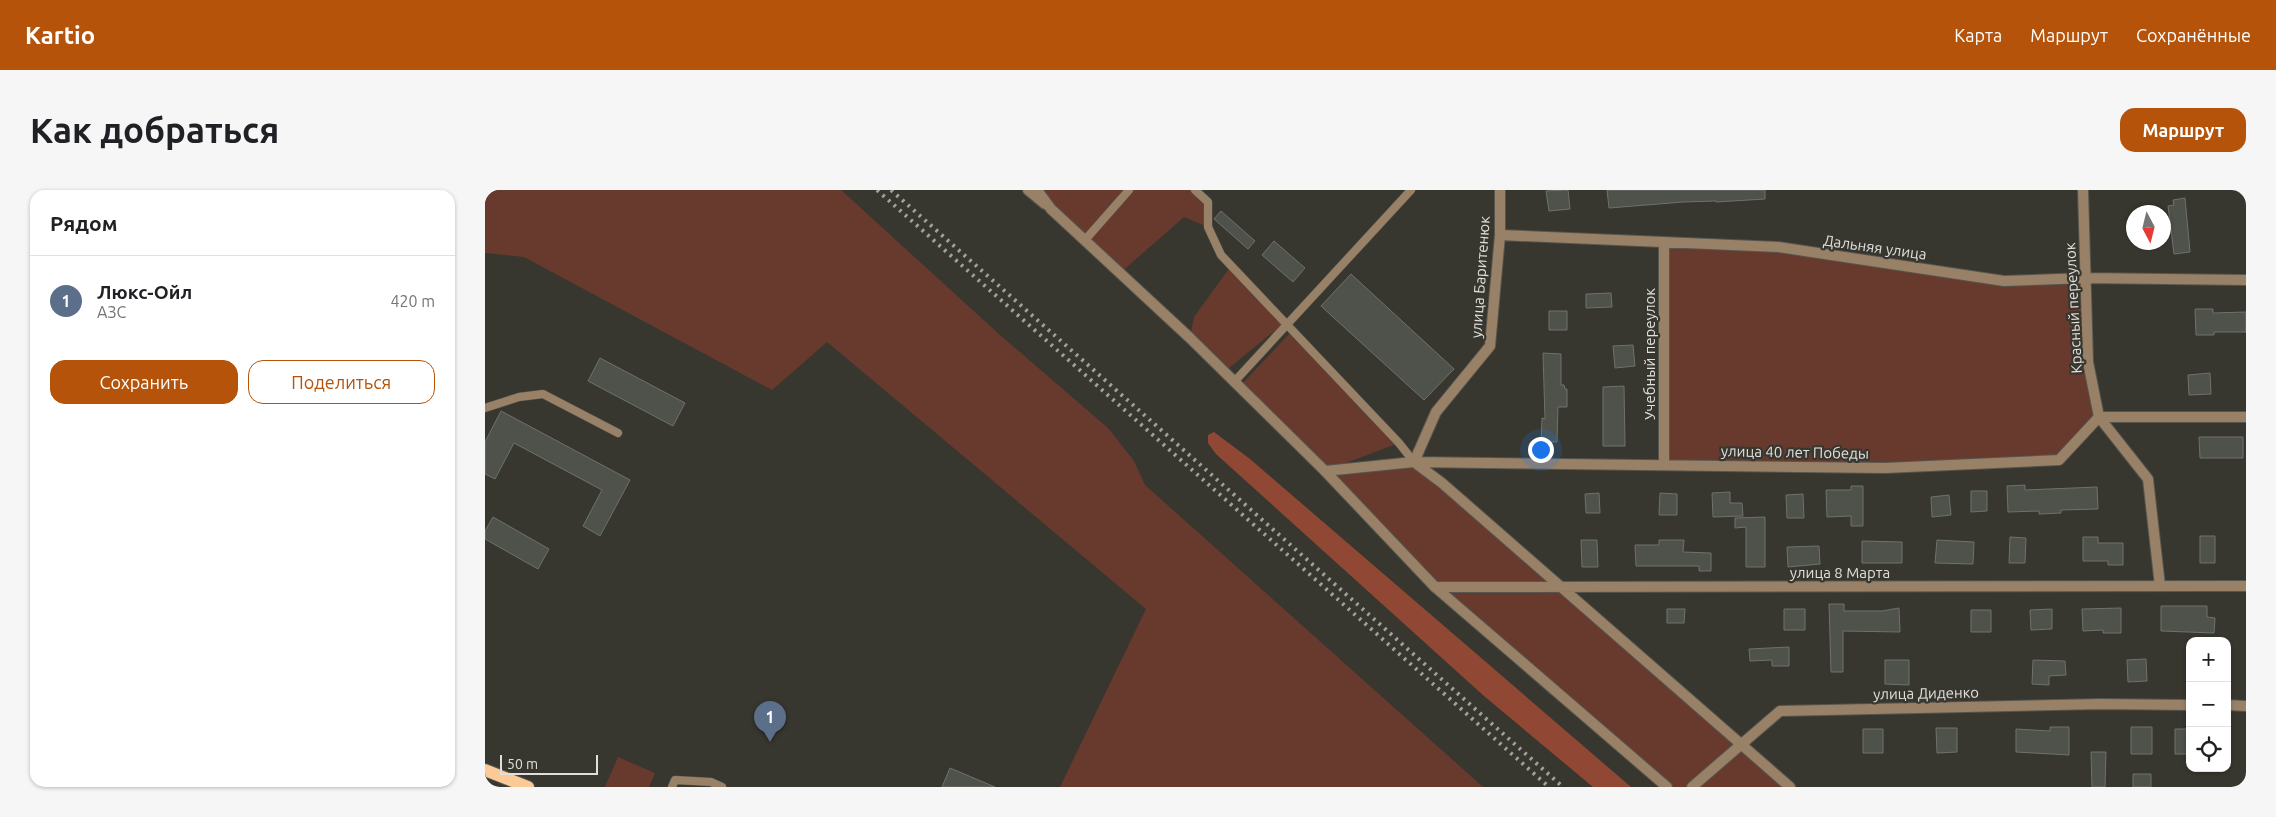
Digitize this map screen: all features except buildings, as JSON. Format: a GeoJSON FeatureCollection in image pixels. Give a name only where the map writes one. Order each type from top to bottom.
{"type":"FeatureCollection","features":[{"type":"Feature","properties":{"kind":"main road"},"geometry":{"type":"LineString","coordinates":[[485,770],[528,787]]}},
{"type":"Feature","properties":{"kind":"street"},"geometry":{"type":"LineString","coordinates":[[1028,190],[1085,240],[1234,382],[1325,471],[1435,587],[1667,787]]}},
{"type":"Feature","properties":{"kind":"street"},"geometry":{"type":"LineString","coordinates":[[1037,190],[1051,209]]}},
{"type":"Feature","properties":{"kind":"street","name":"улица Баритенюк"},"geometry":{"type":"LineString","coordinates":[[1414,462],[1436,412],[1491,346],[1500,235],[1499,190]]}},
{"type":"Feature","properties":{"kind":"street","name":"Красный переулок"},"geometry":{"type":"LineString","coordinates":[[2083,190],[2088,362],[2099,417],[2148,479],[2161,586]]}},
{"type":"Feature","properties":{"kind":"street","name":"Дальняя улица"},"geometry":{"type":"LineString","coordinates":[[1500,235],[1778,247],[2004,281],[2085,278],[2246,280]]}},
{"type":"Feature","properties":{"kind":"street","name":"Учебный переулок"},"geometry":{"type":"LineString","coordinates":[[1664,242],[1664,465]]}},
{"type":"Feature","properties":{"kind":"street"},"geometry":{"type":"LineString","coordinates":[[2099,417],[2246,417]]}},
{"type":"Feature","properties":{"kind":"street","name":"улица 40 лет Победы"},"geometry":{"type":"LineString","coordinates":[[1325,471],[1414,462],[1885,468],[2059,460],[2099,417]]}},
{"type":"Feature","properties":{"kind":"street"},"geometry":{"type":"LineString","coordinates":[[1414,462],[1442,483],[1790,787]]}},
{"type":"Feature","properties":{"kind":"street","name":"улица 8 Марта"},"geometry":{"type":"LineString","coordinates":[[1435,587],[2246,586]]}},
{"type":"Feature","properties":{"kind":"street","name":"улица Диденко"},"geometry":{"type":"LineString","coordinates":[[1692,787],[1780,711],[2101,704],[2186,705]]}},
{"type":"Feature","properties":{"kind":"street"},"geometry":{"type":"LineString","coordinates":[[2231,705],[2246,706]]}},
{"type":"Feature","properties":{"kind":"lane"},"geometry":{"type":"LineString","coordinates":[[1085,240],[1129,190]]}},
{"type":"Feature","properties":{"kind":"lane"},"geometry":{"type":"LineString","coordinates":[[1195,190],[1208,202],[1208,227],[1221,255],[1399,443],[1414,462]]}},
{"type":"Feature","properties":{"kind":"lane"},"geometry":{"type":"LineString","coordinates":[[1234,382],[1411,190]]}},
{"type":"Feature","properties":{"kind":"lane"},"geometry":{"type":"LineString","coordinates":[[485,408],[519,397],[543,394],[618,433]]}},
{"type":"Feature","properties":{"kind":"lane"},"geometry":{"type":"LineString","coordinates":[[672,787],[675,780],[711,782],[722,787]]}},
{"type":"Feature","properties":{"kind":"shaded area"},"geometry":{"type":"Polygon","coordinates":[[[485,190],[841,190],[1000,335],[1108,428],[1134,461],[1145,485],[1483,787],[1060,787],[1146,609],[827,342],[772,390],[524,257],[485,253],[485,190]]]}},
{"type":"Feature","properties":{"kind":"shaded area"},"geometry":{"type":"Polygon","coordinates":[[[1037,190],[1195,190],[1208,202],[1208,227],[1184,217],[1120,273],[1037,190]]]}},
{"type":"Feature","properties":{"kind":"shaded area"},"geometry":{"type":"Polygon","coordinates":[[[1664,242],[1778,247],[2004,281],[2085,278],[2088,362],[2099,417],[2059,460],[1885,468],[1664,465],[1664,242]]]}},
{"type":"Feature","properties":{"kind":"shaded area"},"geometry":{"type":"Polygon","coordinates":[[[1231,266],[1284,323],[1224,372],[1190,338],[1194,317],[1231,266]]]}},
{"type":"Feature","properties":{"kind":"shaded area"},"geometry":{"type":"Polygon","coordinates":[[[1292,331],[1399,443],[1327,470],[1414,462],[1790,787],[1667,787],[1435,587],[1239,387],[1292,331]]]}},
{"type":"Feature","properties":{"kind":"shaded area"},"geometry":{"type":"Polygon","coordinates":[[[1214,432],[1250,459],[1631,787],[1593,787],[1484,696],[1216,454],[1208,443],[1208,435],[1214,432]]]}},
{"type":"Feature","properties":{"kind":"shaded area"},"geometry":{"type":"Polygon","coordinates":[[[618,757],[655,773],[649,787],[605,787],[618,757]]]}},
{"type":"Feature","properties":{"kind":"railway"},"geometry":{"type":"LineString","coordinates":[[877,190],[1549,787]]}},
{"type":"Feature","properties":{"kind":"railway"},"geometry":{"type":"LineString","coordinates":[[891,190],[1563,787]]}},
{"type":"Feature","properties":{"kind":"place","name":"Люкс-Ойл"},"geometry":{"type":"Point","coordinates":[770,742]}}]}
